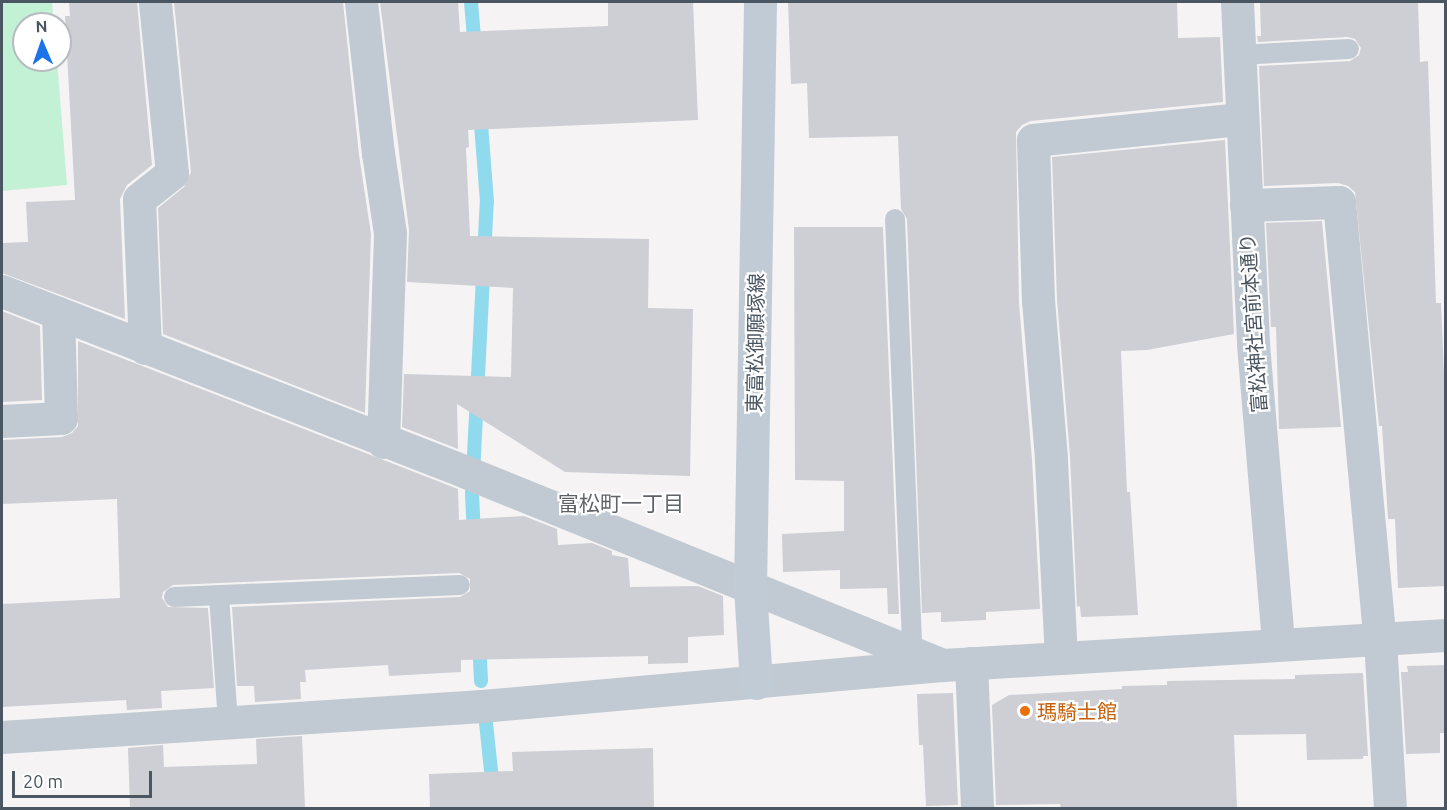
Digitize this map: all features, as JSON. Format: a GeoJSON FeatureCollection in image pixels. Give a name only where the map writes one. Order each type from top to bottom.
{"type":"FeatureCollection","features":[{"type":"Feature","properties":{"kind":"main road","name":"東富松御願塚線"},"geometry":{"type":"LineString","coordinates":[[756,683],[750,588],[760,2]]}},
{"type":"Feature","properties":{"kind":"street"},"geometry":{"type":"LineString","coordinates":[[145,348],[139,199],[172,173],[155,2]]}},
{"type":"Feature","properties":{"kind":"street"},"geometry":{"type":"LineString","coordinates":[[361,2],[378,153],[390,233],[383,442]]}},
{"type":"Feature","properties":{"kind":"street","name":"富松神社宮前本通り"},"geometry":{"type":"LineString","coordinates":[[1237,2],[1253,344],[1278,644]]}},
{"type":"Feature","properties":{"kind":"street"},"geometry":{"type":"LineString","coordinates":[[1060,658],[1051,458],[1038,301],[1034,140],[1241,119]]}},
{"type":"Feature","properties":{"kind":"street"},"geometry":{"type":"LineString","coordinates":[[1246,205],[1339,202],[1380,640],[1390,808]]}},
{"type":"Feature","properties":{"kind":"street"},"geometry":{"type":"LineString","coordinates":[[2,291],[476,477],[750,588],[912,651],[957,664]]}},
{"type":"Feature","properties":{"kind":"street"},"geometry":{"type":"LineString","coordinates":[[2,421],[61,418],[58,313]]}},
{"type":"Feature","properties":{"kind":"street"},"geometry":{"type":"LineString","coordinates":[[2,737],[482,706],[957,664],[1446,635]]}},
{"type":"Feature","properties":{"kind":"street"},"geometry":{"type":"LineString","coordinates":[[957,664],[977,808]]}},
{"type":"Feature","properties":{"kind":"lane"},"geometry":{"type":"LineString","coordinates":[[1238,55],[1349,50]]}},
{"type":"Feature","properties":{"kind":"lane"},"geometry":{"type":"LineString","coordinates":[[895,219],[912,651]]}},
{"type":"Feature","properties":{"kind":"lane"},"geometry":{"type":"LineString","coordinates":[[174,597],[460,585]]}},
{"type":"Feature","properties":{"kind":"lane"},"geometry":{"type":"LineString","coordinates":[[219,596],[228,722]]}},
{"type":"Feature","properties":{"kind":"green space"},"geometry":{"type":"Polygon","coordinates":[[[2,2],[52,2],[53,12],[12,12],[12,72],[58,72],[67,185],[2,191],[2,2]]]}},
{"type":"Feature","properties":{"kind":"building"},"geometry":{"type":"Polygon","coordinates":[[[69,2],[137,2],[152,165],[127,185],[120,199],[125,319],[2,273],[2,243],[28,242],[26,202],[75,200],[68,72],[72,72],[72,12],[70,12],[69,2]]]}},
{"type":"Feature","properties":{"kind":"building"},"geometry":{"type":"Polygon","coordinates":[[[174,2],[343,2],[359,155],[371,234],[365,413],[163,334],[158,208],[184,187],[191,172],[174,2]]]}},
{"type":"Feature","properties":{"kind":"building"},"geometry":{"type":"Polygon","coordinates":[[[380,2],[458,2],[460,32],[608,26],[608,2],[693,2],[698,120],[468,130],[469,147],[466,148],[470,236],[649,239],[648,308],[693,309],[690,476],[565,472],[457,404],[458,449],[402,427],[404,374],[511,377],[513,288],[407,282],[409,230],[380,2]]]}},
{"type":"Feature","properties":{"kind":"building"},"geometry":{"type":"Polygon","coordinates":[[[788,2],[1177,2],[1178,38],[1220,37],[1223,102],[1031,121],[1022,125],[1016,132],[1019,303],[1032,459],[1040,609],[986,612],[986,620],[941,622],[941,612],[922,613],[907,219],[901,209],[898,136],[809,138],[807,83],[791,84],[788,2]]]}},
{"type":"Feature","properties":{"kind":"building"},"geometry":{"type":"Polygon","coordinates":[[[1260,2],[1418,2],[1420,62],[1428,61],[1436,303],[1441,303],[1446,423],[1446,586],[1398,588],[1395,519],[1388,519],[1382,426],[1379,426],[1355,192],[1348,186],[1338,183],[1264,186],[1259,66],[1350,61],[1359,55],[1361,48],[1355,39],[1348,37],[1258,42],[1257,36],[1261,36],[1260,2]]]}},
{"type":"Feature","properties":{"kind":"building"},"geometry":{"type":"Polygon","coordinates":[[[1225,140],[1234,334],[1147,350],[1121,351],[1127,492],[1130,492],[1138,615],[1081,617],[1080,606],[1077,607],[1070,456],[1057,300],[1052,157],[1225,140]]]}},
{"type":"Feature","properties":{"kind":"building"},"geometry":{"type":"Polygon","coordinates":[[[1322,221],[1341,427],[1279,429],[1276,327],[1271,327],[1266,223],[1322,221]]]}},
{"type":"Feature","properties":{"kind":"building"},"geometry":{"type":"Polygon","coordinates":[[[794,227],[883,227],[899,614],[888,614],[887,588],[840,589],[840,570],[783,572],[782,534],[844,531],[844,481],[795,480],[794,227]]]}},
{"type":"Feature","properties":{"kind":"building"},"geometry":{"type":"Polygon","coordinates":[[[2,311],[40,326],[42,400],[2,402],[2,311]]]}},
{"type":"Feature","properties":{"kind":"building"},"geometry":{"type":"Polygon","coordinates":[[[78,341],[458,489],[459,520],[524,516],[557,529],[558,545],[592,543],[612,551],[612,555],[628,558],[630,587],[698,586],[723,596],[724,635],[688,637],[688,663],[648,664],[648,656],[461,660],[461,672],[389,676],[388,665],[305,670],[306,682],[300,682],[301,699],[255,702],[254,686],[237,686],[232,607],[460,597],[470,591],[470,579],[459,573],[173,585],[163,592],[162,598],[168,607],[208,608],[214,688],[161,691],[162,708],[127,710],[126,700],[2,707],[2,604],[120,598],[117,499],[2,504],[2,440],[62,437],[72,433],[78,426],[78,341]]]}},
{"type":"Feature","properties":{"kind":"building"},"geometry":{"type":"Polygon","coordinates":[[[1446,665],[1446,733],[1440,733],[1440,753],[1406,754],[1401,672],[1408,672],[1407,666],[1446,665]]]}},
{"type":"Feature","properties":{"kind":"building"},"geometry":{"type":"Polygon","coordinates":[[[1363,673],[1368,756],[1363,756],[1363,759],[1307,760],[1306,734],[1234,735],[1237,808],[1061,808],[1060,804],[996,805],[992,705],[1009,695],[1122,689],[1122,686],[1167,685],[1167,681],[1295,679],[1295,675],[1363,673]]]}},
{"type":"Feature","properties":{"kind":"building"},"geometry":{"type":"Polygon","coordinates":[[[953,693],[958,805],[926,806],[923,745],[919,745],[917,694],[953,693]]]}},
{"type":"Feature","properties":{"kind":"building"},"geometry":{"type":"Polygon","coordinates":[[[302,736],[305,808],[130,808],[128,748],[163,745],[164,767],[257,764],[256,739],[302,736]]]}},
{"type":"Feature","properties":{"kind":"building"},"geometry":{"type":"Polygon","coordinates":[[[653,748],[654,808],[430,808],[429,774],[513,771],[512,752],[653,748]]]}},
{"type":"Feature","properties":{"kind":"waterway"},"geometry":{"type":"LineString","coordinates":[[471,2],[475,50]]}},
{"type":"Feature","properties":{"kind":"waterway"},"geometry":{"type":"LineString","coordinates":[[474,535],[472,494],[487,202],[480,111]]}},
{"type":"Feature","properties":{"kind":"waterway"},"geometry":{"type":"LineString","coordinates":[[479,641],[481,681]]}},
{"type":"Feature","properties":{"kind":"waterway"},"geometry":{"type":"LineString","coordinates":[[486,723],[495,808]]}},
{"type":"Feature","properties":{"kind":"place","name":"瑪騎士館"},"geometry":{"type":"Point","coordinates":[1025,711]}},
{"type":"Feature","properties":{"kind":"district","name":"富松町一丁目"},"geometry":{"type":"Point","coordinates":[621,503]}}]}
